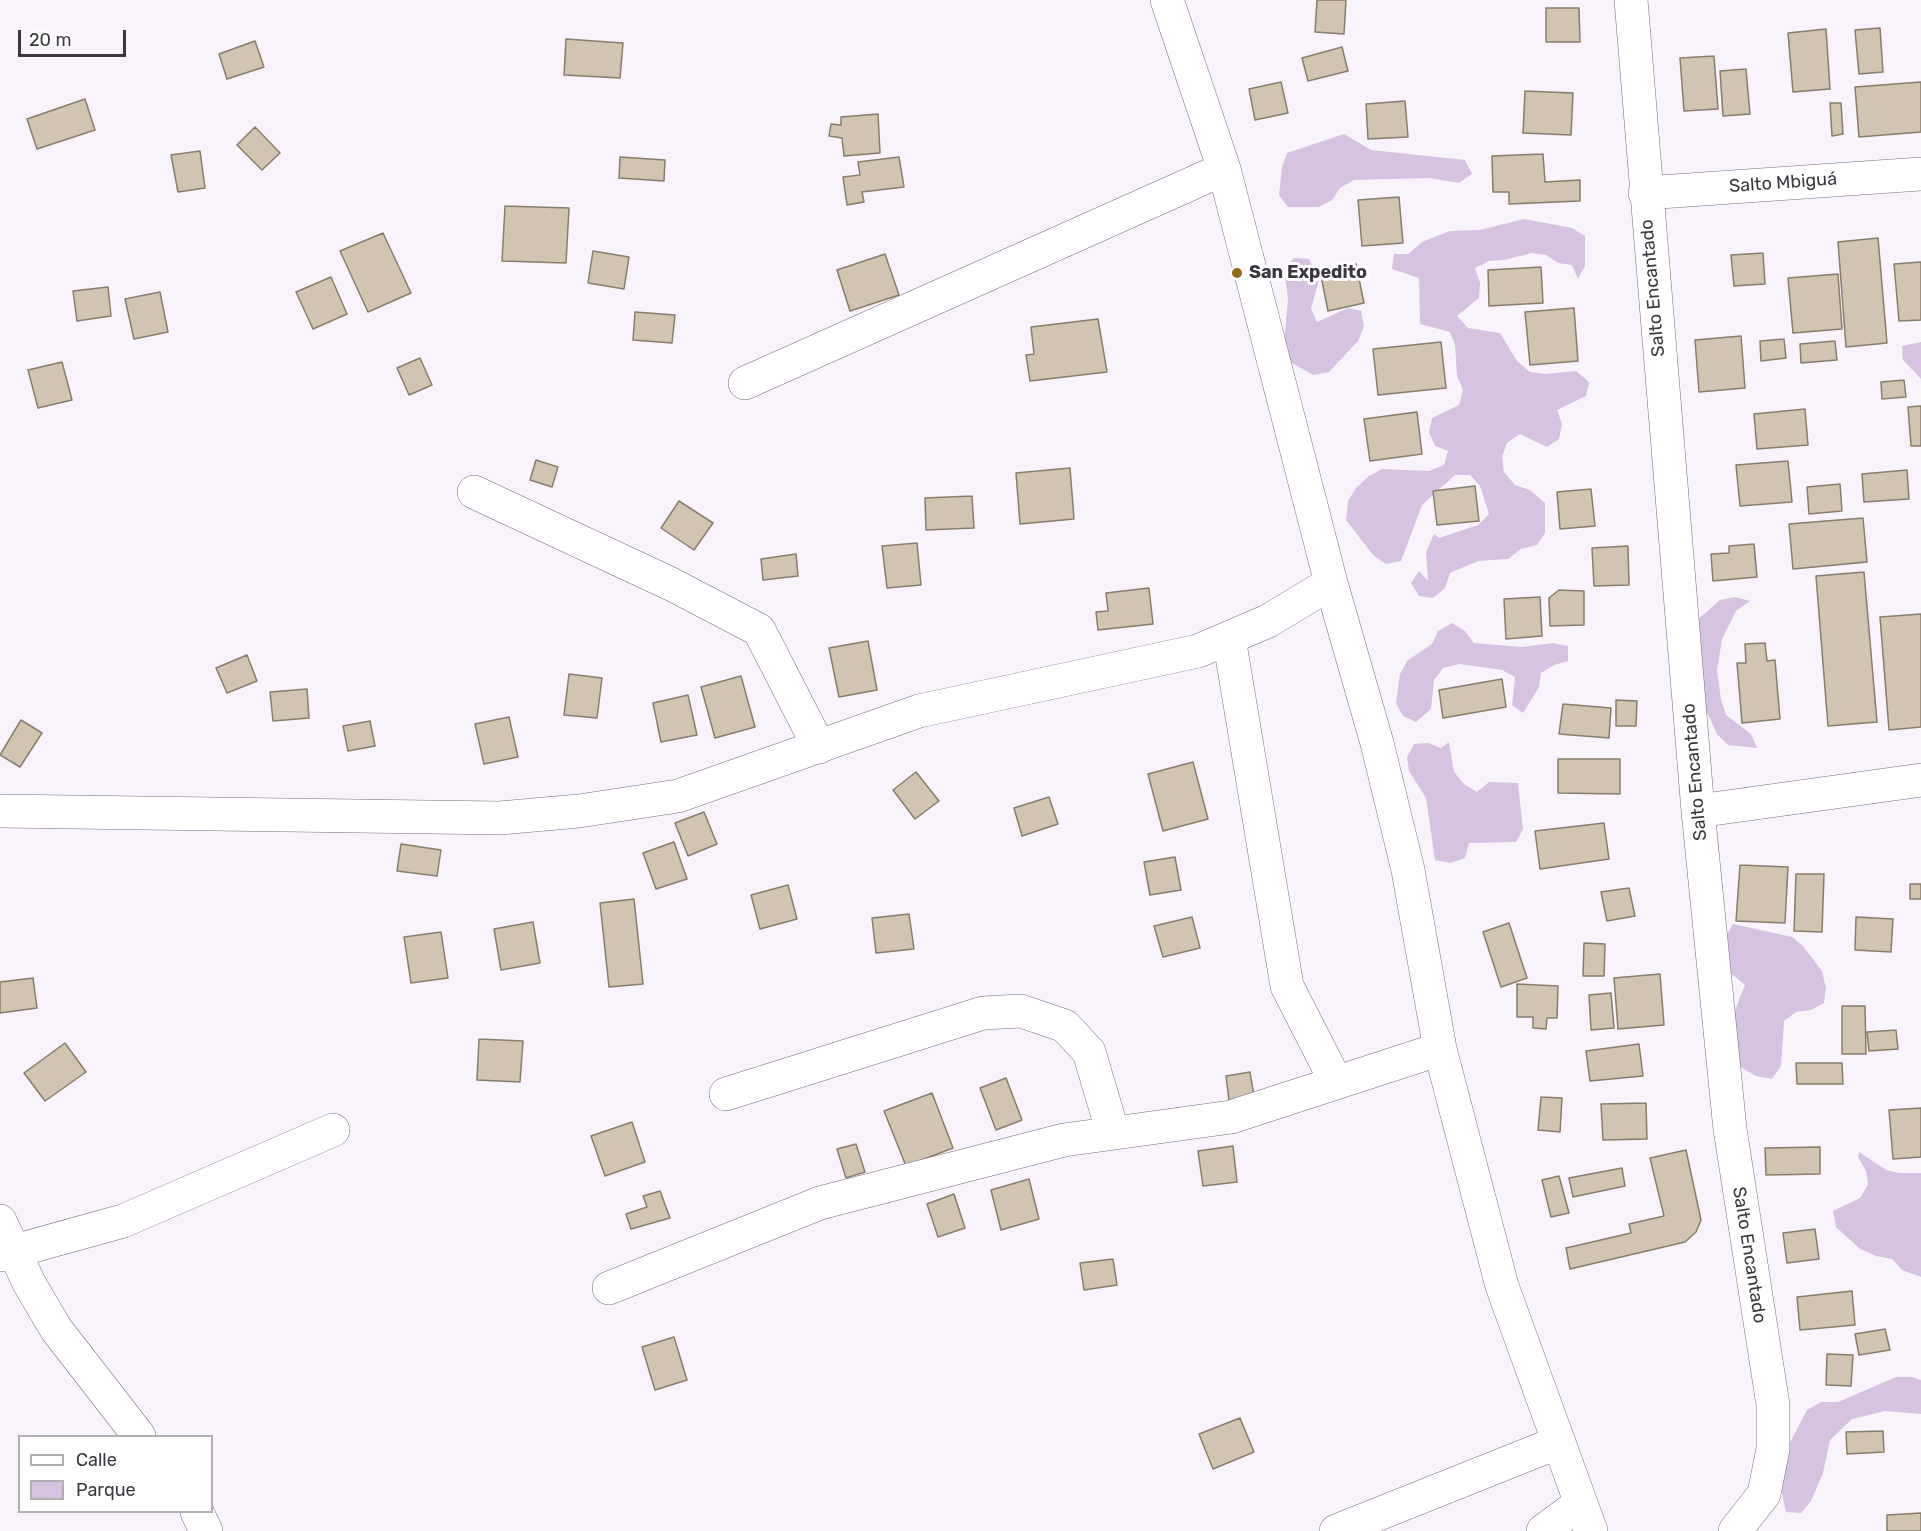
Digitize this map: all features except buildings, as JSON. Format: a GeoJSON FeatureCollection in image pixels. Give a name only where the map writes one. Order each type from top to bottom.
{"type":"FeatureCollection","features":[{"type":"Feature","properties":{"kind":"street"},"geometry":{"type":"LineString","coordinates":[[1167,0],[1224,169],[1331,583],[1377,743],[1408,870],[1440,1049],[1502,1286],[1586,1517],[1543,1531]]}},
{"type":"Feature","properties":{"kind":"street","name":"Salto Encantado"},"geometry":{"type":"LineString","coordinates":[[1631,0],[1645,193],[1698,811],[1730,1129],[1773,1405],[1773,1449],[1764,1494],[1735,1531]]}},
{"type":"Feature","properties":{"kind":"street"},"geometry":{"type":"LineString","coordinates":[[745,383],[1224,169]]}},
{"type":"Feature","properties":{"kind":"street","name":"Salto Mbiguá"},"geometry":{"type":"LineString","coordinates":[[1645,193],[1921,174]]}},
{"type":"Feature","properties":{"kind":"street"},"geometry":{"type":"LineString","coordinates":[[474,492],[671,584],[759,630],[819,747]]}},
{"type":"Feature","properties":{"kind":"street"},"geometry":{"type":"LineString","coordinates":[[0,811],[500,818],[579,811],[678,796],[919,711],[1198,651],[1268,621],[1331,583]]}},
{"type":"Feature","properties":{"kind":"street"},"geometry":{"type":"LineString","coordinates":[[1229,638],[1287,986],[1336,1082]]}},
{"type":"Feature","properties":{"kind":"street"},"geometry":{"type":"LineString","coordinates":[[1698,811],[1921,780]]}},
{"type":"Feature","properties":{"kind":"street"},"geometry":{"type":"LineString","coordinates":[[726,1094],[983,1013],[1021,1011],[1065,1026],[1089,1052],[1113,1133]]}},
{"type":"Feature","properties":{"kind":"street"},"geometry":{"type":"LineString","coordinates":[[609,1288],[820,1203],[1064,1140],[1231,1117],[1440,1049]]}},
{"type":"Feature","properties":{"kind":"street"},"geometry":{"type":"LineString","coordinates":[[7,1254],[123,1221],[333,1130]]}},
{"type":"Feature","properties":{"kind":"street"},"geometry":{"type":"LineString","coordinates":[[0,1221],[7,1254],[56,1329],[138,1435]]}},
{"type":"Feature","properties":{"kind":"street"},"geometry":{"type":"LineString","coordinates":[[1336,1531],[1559,1442]]}},
{"type":"Feature","properties":{"kind":"street"},"geometry":{"type":"LineString","coordinates":[[197,1513],[206,1531]]}},
{"type":"Feature","properties":{"kind":"green space"},"geometry":{"type":"Polygon","coordinates":[[[1344,134],[1371,150],[1465,160],[1472,174],[1459,183],[1429,178],[1354,180],[1340,188],[1332,200],[1319,207],[1288,207],[1279,195],[1282,167],[1287,153],[1344,134]]]}},
{"type":"Feature","properties":{"kind":"green space"},"geometry":{"type":"Polygon","coordinates":[[[1524,219],[1572,228],[1585,236],[1585,266],[1578,279],[1572,265],[1558,263],[1546,255],[1532,253],[1489,261],[1475,268],[1480,283],[1479,298],[1457,316],[1468,328],[1500,333],[1517,361],[1530,372],[1546,374],[1576,371],[1589,382],[1586,396],[1557,410],[1562,424],[1559,439],[1547,447],[1520,434],[1507,443],[1502,457],[1504,472],[1515,485],[1530,490],[1545,503],[1545,533],[1537,545],[1521,549],[1508,559],[1478,561],[1450,573],[1445,588],[1433,598],[1419,596],[1411,583],[1419,571],[1428,581],[1426,552],[1434,534],[1439,538],[1478,525],[1489,514],[1480,486],[1470,475],[1455,475],[1422,505],[1401,561],[1386,564],[1373,555],[1346,520],[1348,501],[1356,488],[1369,476],[1382,469],[1429,471],[1444,465],[1448,451],[1435,446],[1429,432],[1432,418],[1459,405],[1463,390],[1457,376],[1455,345],[1450,332],[1420,324],[1419,278],[1392,269],[1394,254],[1408,254],[1422,242],[1450,231],[1480,230],[1524,219]]]}},
{"type":"Feature","properties":{"kind":"green space"},"geometry":{"type":"Polygon","coordinates":[[[1294,258],[1309,259],[1319,280],[1311,308],[1317,322],[1348,308],[1361,311],[1364,326],[1358,341],[1329,372],[1313,375],[1287,360],[1284,345],[1288,299],[1284,269],[1294,258]]]}},
{"type":"Feature","properties":{"kind":"green space"},"geometry":{"type":"Polygon","coordinates":[[[1921,342],[1921,379],[1903,360],[1902,346],[1921,342]]]}},
{"type":"Feature","properties":{"kind":"green space"},"geometry":{"type":"Polygon","coordinates":[[[1735,597],[1750,601],[1736,611],[1722,639],[1717,670],[1721,700],[1726,715],[1751,734],[1757,748],[1728,745],[1717,734],[1693,682],[1697,620],[1720,600],[1735,597]]]}},
{"type":"Feature","properties":{"kind":"green space"},"geometry":{"type":"Polygon","coordinates":[[[1452,623],[1465,631],[1474,643],[1522,647],[1553,643],[1568,646],[1568,661],[1554,665],[1541,673],[1539,687],[1523,713],[1512,705],[1515,677],[1502,670],[1459,664],[1443,668],[1434,680],[1431,709],[1416,722],[1403,716],[1396,703],[1400,674],[1407,661],[1432,644],[1438,631],[1452,623]]]}},
{"type":"Feature","properties":{"kind":"green space"},"geometry":{"type":"Polygon","coordinates":[[[1449,742],[1454,772],[1464,784],[1477,792],[1489,782],[1518,783],[1523,829],[1516,842],[1469,843],[1465,858],[1450,863],[1435,860],[1426,798],[1409,771],[1407,757],[1414,744],[1428,743],[1441,748],[1449,742]]]}},
{"type":"Feature","properties":{"kind":"green space"},"geometry":{"type":"Polygon","coordinates":[[[1733,924],[1792,937],[1803,946],[1822,971],[1826,988],[1824,1003],[1811,1010],[1796,1012],[1784,1021],[1781,1066],[1772,1079],[1756,1076],[1730,1061],[1733,1015],[1745,985],[1722,966],[1719,950],[1733,924]]]}},
{"type":"Feature","properties":{"kind":"green space"},"geometry":{"type":"Polygon","coordinates":[[[1859,1152],[1886,1170],[1921,1173],[1921,1277],[1902,1270],[1892,1259],[1876,1256],[1860,1249],[1836,1227],[1833,1211],[1860,1198],[1868,1185],[1866,1171],[1858,1157],[1859,1152]]]}},
{"type":"Feature","properties":{"kind":"green space"},"geometry":{"type":"Polygon","coordinates":[[[1896,1377],[1912,1377],[1921,1380],[1921,1414],[1885,1411],[1852,1419],[1830,1440],[1823,1473],[1811,1501],[1801,1513],[1786,1512],[1780,1483],[1784,1454],[1807,1410],[1821,1402],[1838,1402],[1896,1377]]]}},
{"type":"Feature","properties":{"kind":"place","name":"San Expedito"},"geometry":{"type":"Point","coordinates":[1237,273]}}]}
